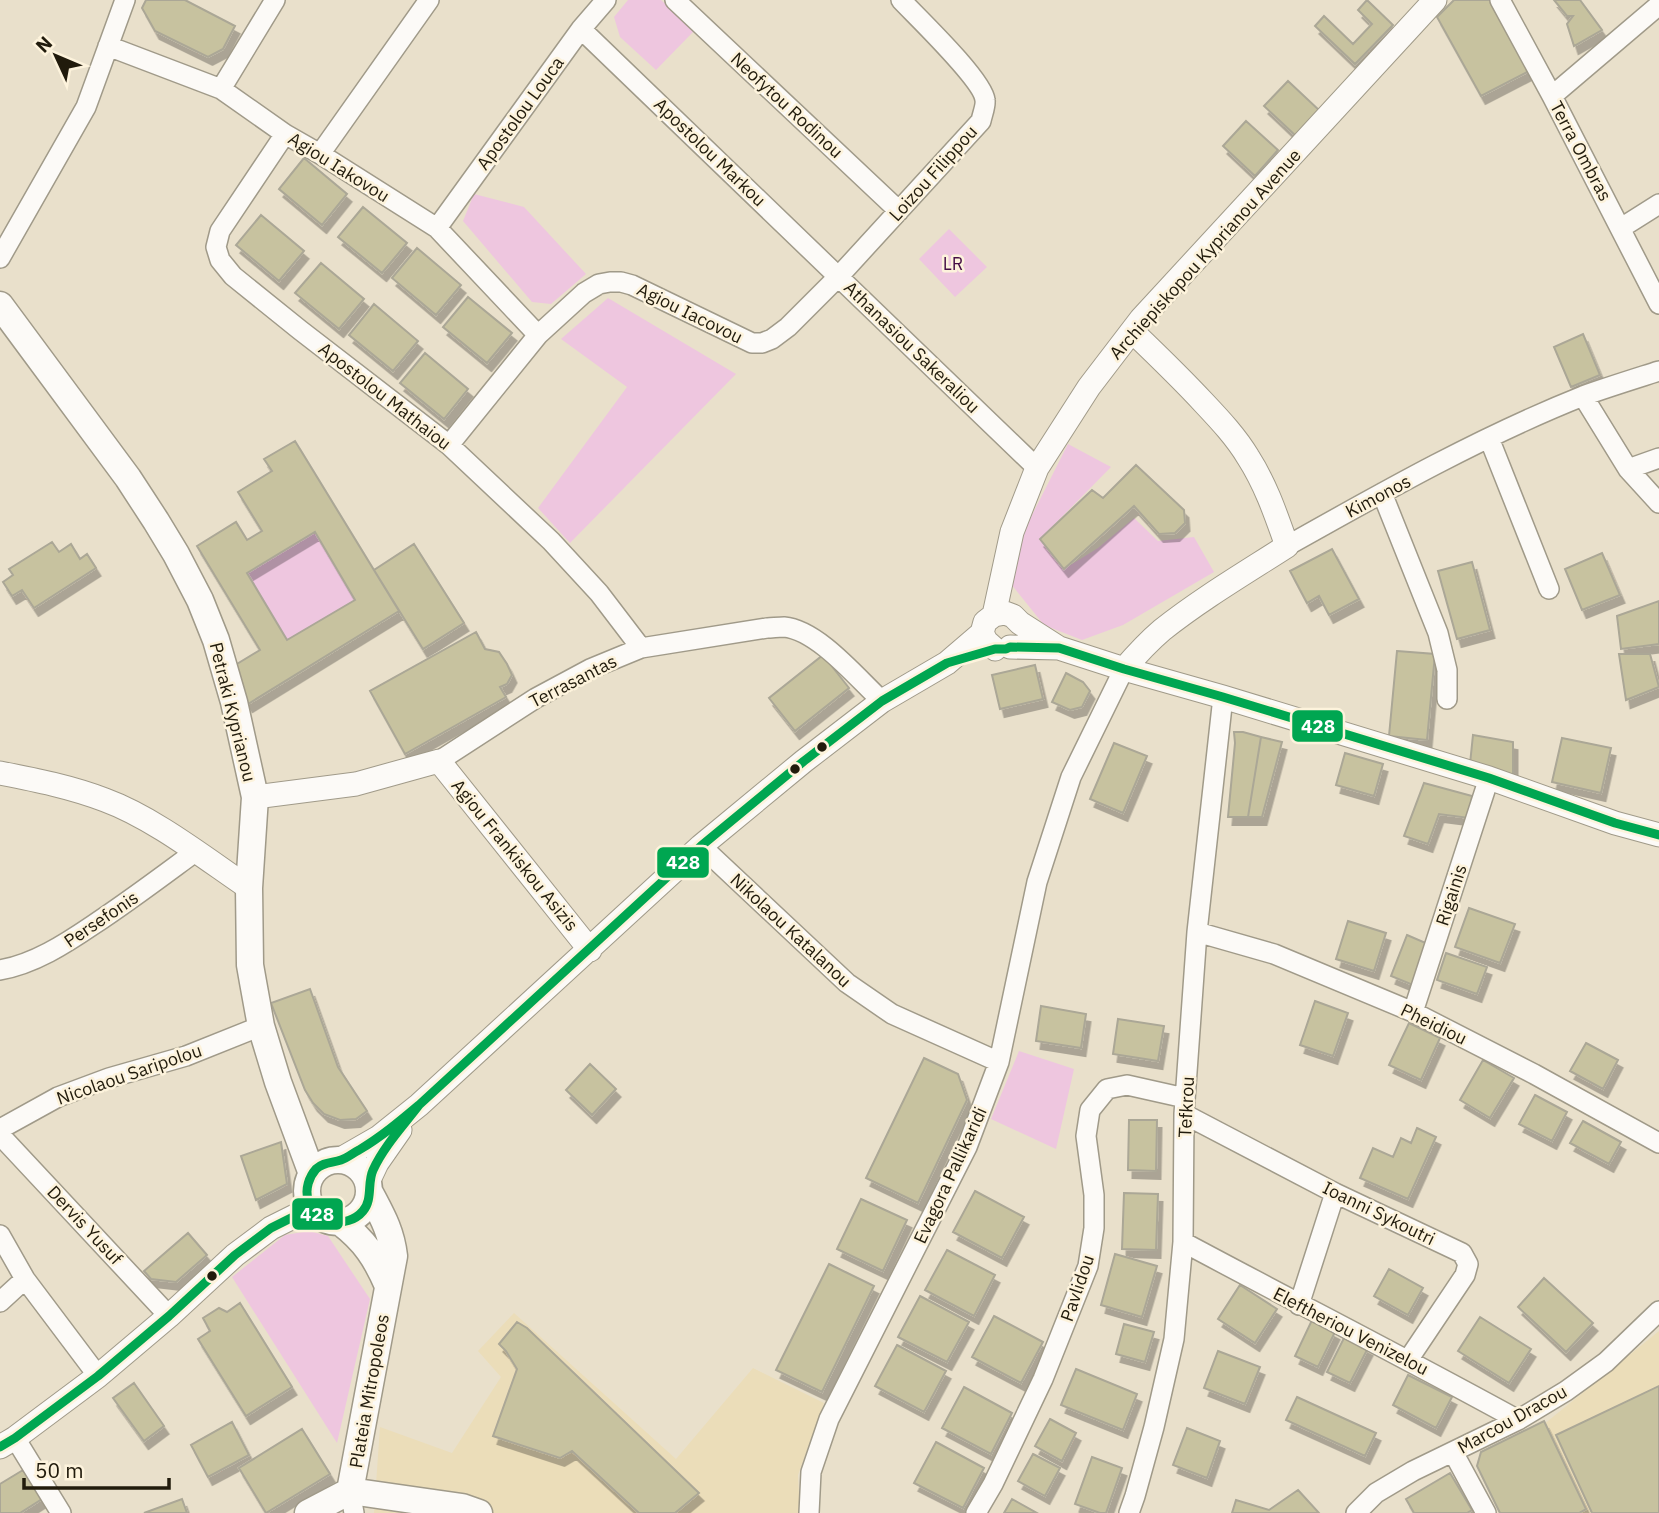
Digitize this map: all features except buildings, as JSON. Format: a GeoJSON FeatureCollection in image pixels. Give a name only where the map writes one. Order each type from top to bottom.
{"type":"FeatureCollection","features":[{"type":"Feature","properties":{"kind":"main road","name":"Petraki Kyprianou"},"geometry":{"type":"LineString","coordinates":[[0,305],[156,520],[200,600],[216,640],[234,702],[255,797],[249,888],[250,965],[261,1026],[278,1082],[312,1174]]}},
{"type":"Feature","properties":{"kind":"main road"},"geometry":{"type":"LineString","coordinates":[[329,1161],[350,1162],[358,1167],[369,1186],[364,1209],[348,1221],[327,1220],[317,1215],[308,1200],[307,1191],[312,1174],[329,1161]]}},
{"type":"Feature","properties":{"kind":"main road","name":"Plateia Mitropoleos"},"geometry":{"type":"LineString","coordinates":[[308,1513],[352,1502],[394,1256],[392,1239],[369,1186]]}},
{"type":"Feature","properties":{"kind":"main road"},"geometry":{"type":"LineString","coordinates":[[340,1222],[369,1250],[388,1286]]}},
{"type":"Feature","properties":{"kind":"main road"},"geometry":{"type":"LineString","coordinates":[[352,1502],[461,1507],[479,1513]]}},
{"type":"Feature","properties":{"kind":"street"},"geometry":{"type":"LineString","coordinates":[[0,258],[86,107],[125,0]]}},
{"type":"Feature","properties":{"kind":"street"},"geometry":{"type":"LineString","coordinates":[[221,89],[275,0]]}},
{"type":"Feature","properties":{"kind":"street"},"geometry":{"type":"LineString","coordinates":[[320,153],[429,0]]}},
{"type":"Feature","properties":{"kind":"street","name":"Apostolou Louca"},"geometry":{"type":"LineString","coordinates":[[437,229],[581,29],[606,0]]}},
{"type":"Feature","properties":{"kind":"street","name":"Neofytou Rodinou"},"geometry":{"type":"LineString","coordinates":[[675,0],[899,211]]}},
{"type":"Feature","properties":{"kind":"street","name":"Loizou Filippou"},"geometry":{"type":"LineString","coordinates":[[839,276],[981,121],[986,101],[971,74],[901,0]]}},
{"type":"Feature","properties":{"kind":"street","name":"Archiepiskopou Kyprianou Avenue"},"geometry":{"type":"LineString","coordinates":[[995,636],[1012,532],[1037,468],[1089,387],[1141,319],[1435,0]]}},
{"type":"Feature","properties":{"kind":"street","name":"Terra Ombras"},"geometry":{"type":"LineString","coordinates":[[1500,0],[1659,304]]}},
{"type":"Feature","properties":{"kind":"street"},"geometry":{"type":"LineString","coordinates":[[1552,96],[1659,5]]}},
{"type":"Feature","properties":{"kind":"street","name":"Apostolou Markou"},"geometry":{"type":"LineString","coordinates":[[581,29],[839,276]]}},
{"type":"Feature","properties":{"kind":"street","name":"Agiou Iakovou"},"geometry":{"type":"LineString","coordinates":[[108,46],[221,89],[285,134],[320,153],[437,229],[538,335]]}},
{"type":"Feature","properties":{"kind":"street","name":"Apostolou Mathaiou"},"geometry":{"type":"LineString","coordinates":[[285,134],[220,231],[216,247],[220,260],[233,276],[449,445],[551,541],[599,593],[641,648]]}},
{"type":"Feature","properties":{"kind":"street"},"geometry":{"type":"LineString","coordinates":[[1621,228],[1659,204]]}},
{"type":"Feature","properties":{"kind":"street","name":"Athanasiou Sakeraliou"},"geometry":{"type":"LineString","coordinates":[[788,327],[839,276],[1037,468]]}},
{"type":"Feature","properties":{"kind":"street","name":"Agiou Iacovou"},"geometry":{"type":"LineString","coordinates":[[449,445],[538,335],[584,293],[599,284],[621,282],[632,285],[752,343],[772,340],[788,327]]}},
{"type":"Feature","properties":{"kind":"street"},"geometry":{"type":"LineString","coordinates":[[1132,331],[1227,427],[1261,479],[1287,545]]}},
{"type":"Feature","properties":{"kind":"street","name":"Kimonos"},"geometry":{"type":"LineString","coordinates":[[1124,669],[1162,630],[1287,545],[1382,492],[1489,438],[1583,396],[1659,370]]}},
{"type":"Feature","properties":{"kind":"street"},"geometry":{"type":"LineString","coordinates":[[1583,396],[1628,469],[1659,503]]}},
{"type":"Feature","properties":{"kind":"street"},"geometry":{"type":"LineString","coordinates":[[1489,438],[1549,589]]}},
{"type":"Feature","properties":{"kind":"street"},"geometry":{"type":"LineString","coordinates":[[1628,469],[1659,458]]}},
{"type":"Feature","properties":{"kind":"street"},"geometry":{"type":"LineString","coordinates":[[1382,492],[1438,633],[1447,670],[1447,699]]}},
{"type":"Feature","properties":{"kind":"street"},"geometry":{"type":"LineString","coordinates":[[340,1160],[379,1137],[419,1105],[701,846],[881,701],[995,636],[1005,613],[1059,648]]}},
{"type":"Feature","properties":{"kind":"street","name":"Terrasantas"},"geometry":{"type":"LineString","coordinates":[[255,797],[356,784],[439,761],[536,698],[590,669],[641,648],[767,628],[785,627],[807,634],[825,647],[881,701]]}},
{"type":"Feature","properties":{"kind":"street"},"geometry":{"type":"LineString","coordinates":[[995,636],[1059,648],[1223,697],[1489,778],[1615,823],[1659,835]]}},
{"type":"Feature","properties":{"kind":"street","name":"Evagora Pallikaridi"},"geometry":{"type":"LineString","coordinates":[[809,1513],[811,1472],[829,1419],[967,1147],[999,1062],[1037,882],[1071,777],[1124,669]]}},
{"type":"Feature","properties":{"kind":"street","name":"Tefkrou"},"geometry":{"type":"LineString","coordinates":[[1129,1513],[1148,1450],[1174,1339],[1183,1242],[1184,1106],[1198,932],[1223,697]]}},
{"type":"Feature","properties":{"kind":"street","name":"Agiou Frankiskou Asizis"},"geometry":{"type":"LineString","coordinates":[[439,761],[590,950]]}},
{"type":"Feature","properties":{"kind":"street"},"geometry":{"type":"LineString","coordinates":[[0,773],[60,785],[107,800],[151,823],[249,888]]}},
{"type":"Feature","properties":{"kind":"street","name":"Rigainis"},"geometry":{"type":"LineString","coordinates":[[1413,1012],[1489,778]]}},
{"type":"Feature","properties":{"kind":"street","name":"Nikolaou Katalanou"},"geometry":{"type":"LineString","coordinates":[[701,846],[847,983],[892,1014],[999,1062]]}},
{"type":"Feature","properties":{"kind":"street","name":"Persefonis"},"geometry":{"type":"LineString","coordinates":[[0,971],[15,968],[64,945],[195,852]]}},
{"type":"Feature","properties":{"kind":"street","name":"Pheidiou"},"geometry":{"type":"LineString","coordinates":[[1198,932],[1274,954],[1413,1012],[1659,1143]]}},
{"type":"Feature","properties":{"kind":"street","name":"Nicolaou Saripolou"},"geometry":{"type":"LineString","coordinates":[[0,1129],[58,1097],[109,1077],[186,1056],[261,1026]]}},
{"type":"Feature","properties":{"kind":"street","name":"Pavlidou"},"geometry":{"type":"LineString","coordinates":[[976,1513],[993,1484],[1043,1379],[1088,1266],[1094,1228],[1094,1195],[1086,1136],[1090,1110],[1107,1088],[1127,1085],[1184,1106]]}},
{"type":"Feature","properties":{"kind":"street"},"geometry":{"type":"LineString","coordinates":[[369,1186],[387,1147],[419,1105]]}},
{"type":"Feature","properties":{"kind":"street","name":"Ioanni Sykoutri"},"geometry":{"type":"LineString","coordinates":[[1184,1106],[1335,1193],[1462,1253],[1468,1264],[1465,1275],[1408,1360]]}},
{"type":"Feature","properties":{"kind":"street","name":"Dervis Yusuf"},"geometry":{"type":"LineString","coordinates":[[0,1135],[169,1316]]}},
{"type":"Feature","properties":{"kind":"street"},"geometry":{"type":"LineString","coordinates":[[1299,1305],[1335,1193]]}},
{"type":"Feature","properties":{"kind":"street"},"geometry":{"type":"LineString","coordinates":[[61,1513],[7,1443],[98,1376],[235,1255],[271,1228],[312,1208]]}},
{"type":"Feature","properties":{"kind":"street"},"geometry":{"type":"LineString","coordinates":[[0,1235],[25,1279],[98,1376]]}},
{"type":"Feature","properties":{"kind":"street","name":"Eleftheriou Venizelou"},"geometry":{"type":"LineString","coordinates":[[1183,1242],[1518,1420]]}},
{"type":"Feature","properties":{"kind":"street"},"geometry":{"type":"LineString","coordinates":[[0,1302],[25,1279]]}},
{"type":"Feature","properties":{"kind":"street","name":"Marcou Dracou"},"geometry":{"type":"LineString","coordinates":[[1356,1513],[1376,1493],[1413,1471],[1518,1420],[1566,1391],[1606,1363],[1659,1311]]}},
{"type":"Feature","properties":{"kind":"street"},"geometry":{"type":"LineString","coordinates":[[1453,1452],[1486,1513]]}},
{"type":"Feature","properties":{"kind":"shaded area"},"geometry":{"type":"Polygon","coordinates":[[[514,1313],[676,1459],[753,1368],[824,1403],[798,1475],[800,1513],[374,1513],[380,1427],[452,1453],[501,1377],[478,1351],[514,1313]]]}},
{"type":"Feature","properties":{"kind":"shaded area"},"geometry":{"type":"Polygon","coordinates":[[[1659,1331],[1659,1513],[1580,1513],[1538,1429],[1659,1331]]]}},
{"type":"Feature","properties":{"kind":"green space"},"geometry":{"type":"Polygon","coordinates":[[[628,0],[661,0],[694,31],[656,70],[620,37],[614,17],[628,0]]]}},
{"type":"Feature","properties":{"kind":"green space"},"geometry":{"type":"Polygon","coordinates":[[[474,194],[524,207],[586,274],[551,304],[532,302],[463,221],[474,194]]]}},
{"type":"Feature","properties":{"kind":"green space","name":"LR"},"geometry":{"type":"Polygon","coordinates":[[[949,229],[987,267],[955,297],[919,259],[949,229]]]}},
{"type":"Feature","properties":{"kind":"green space"},"geometry":{"type":"Polygon","coordinates":[[[608,298],[736,374],[570,543],[538,508],[627,387],[561,339],[608,298]]]}},
{"type":"Feature","properties":{"kind":"green space"},"geometry":{"type":"Polygon","coordinates":[[[1068,444],[1111,467],[1040,539],[1064,569],[1098,548],[1134,518],[1158,541],[1194,537],[1214,572],[1123,625],[1082,640],[1044,625],[1011,584],[1026,527],[1068,444]]]}},
{"type":"Feature","properties":{"kind":"green space"},"geometry":{"type":"Polygon","coordinates":[[[315,532],[355,600],[287,640],[247,573],[315,532]]]}},
{"type":"Feature","properties":{"kind":"green space"},"geometry":{"type":"Polygon","coordinates":[[[1019,1051],[1074,1069],[1056,1149],[991,1119],[1019,1051]]]}},
{"type":"Feature","properties":{"kind":"green space"},"geometry":{"type":"Polygon","coordinates":[[[309,1231],[328,1236],[370,1299],[337,1443],[232,1277],[285,1235],[309,1231]]]}},
{"type":"Feature","properties":{"kind":"transit line","name":"428"},"geometry":{"type":"LineString","coordinates":[[419,1105],[701,846],[804,761],[882,701],[947,663],[995,649],[1059,648],[1489,778],[1615,823],[1659,835]]}},
{"type":"Feature","properties":{"kind":"transit line","name":"428"},"geometry":{"type":"LineString","coordinates":[[419,1105],[377,1161],[371,1175],[368,1201],[363,1211],[348,1221],[340,1222],[317,1214],[311,1207],[307,1191],[316,1169],[343,1159],[367,1145],[419,1105]]}},
{"type":"Feature","properties":{"kind":"transit line","name":"428"},"geometry":{"type":"LineString","coordinates":[[0,1447],[98,1376],[235,1255],[271,1228],[311,1208]]}}]}
